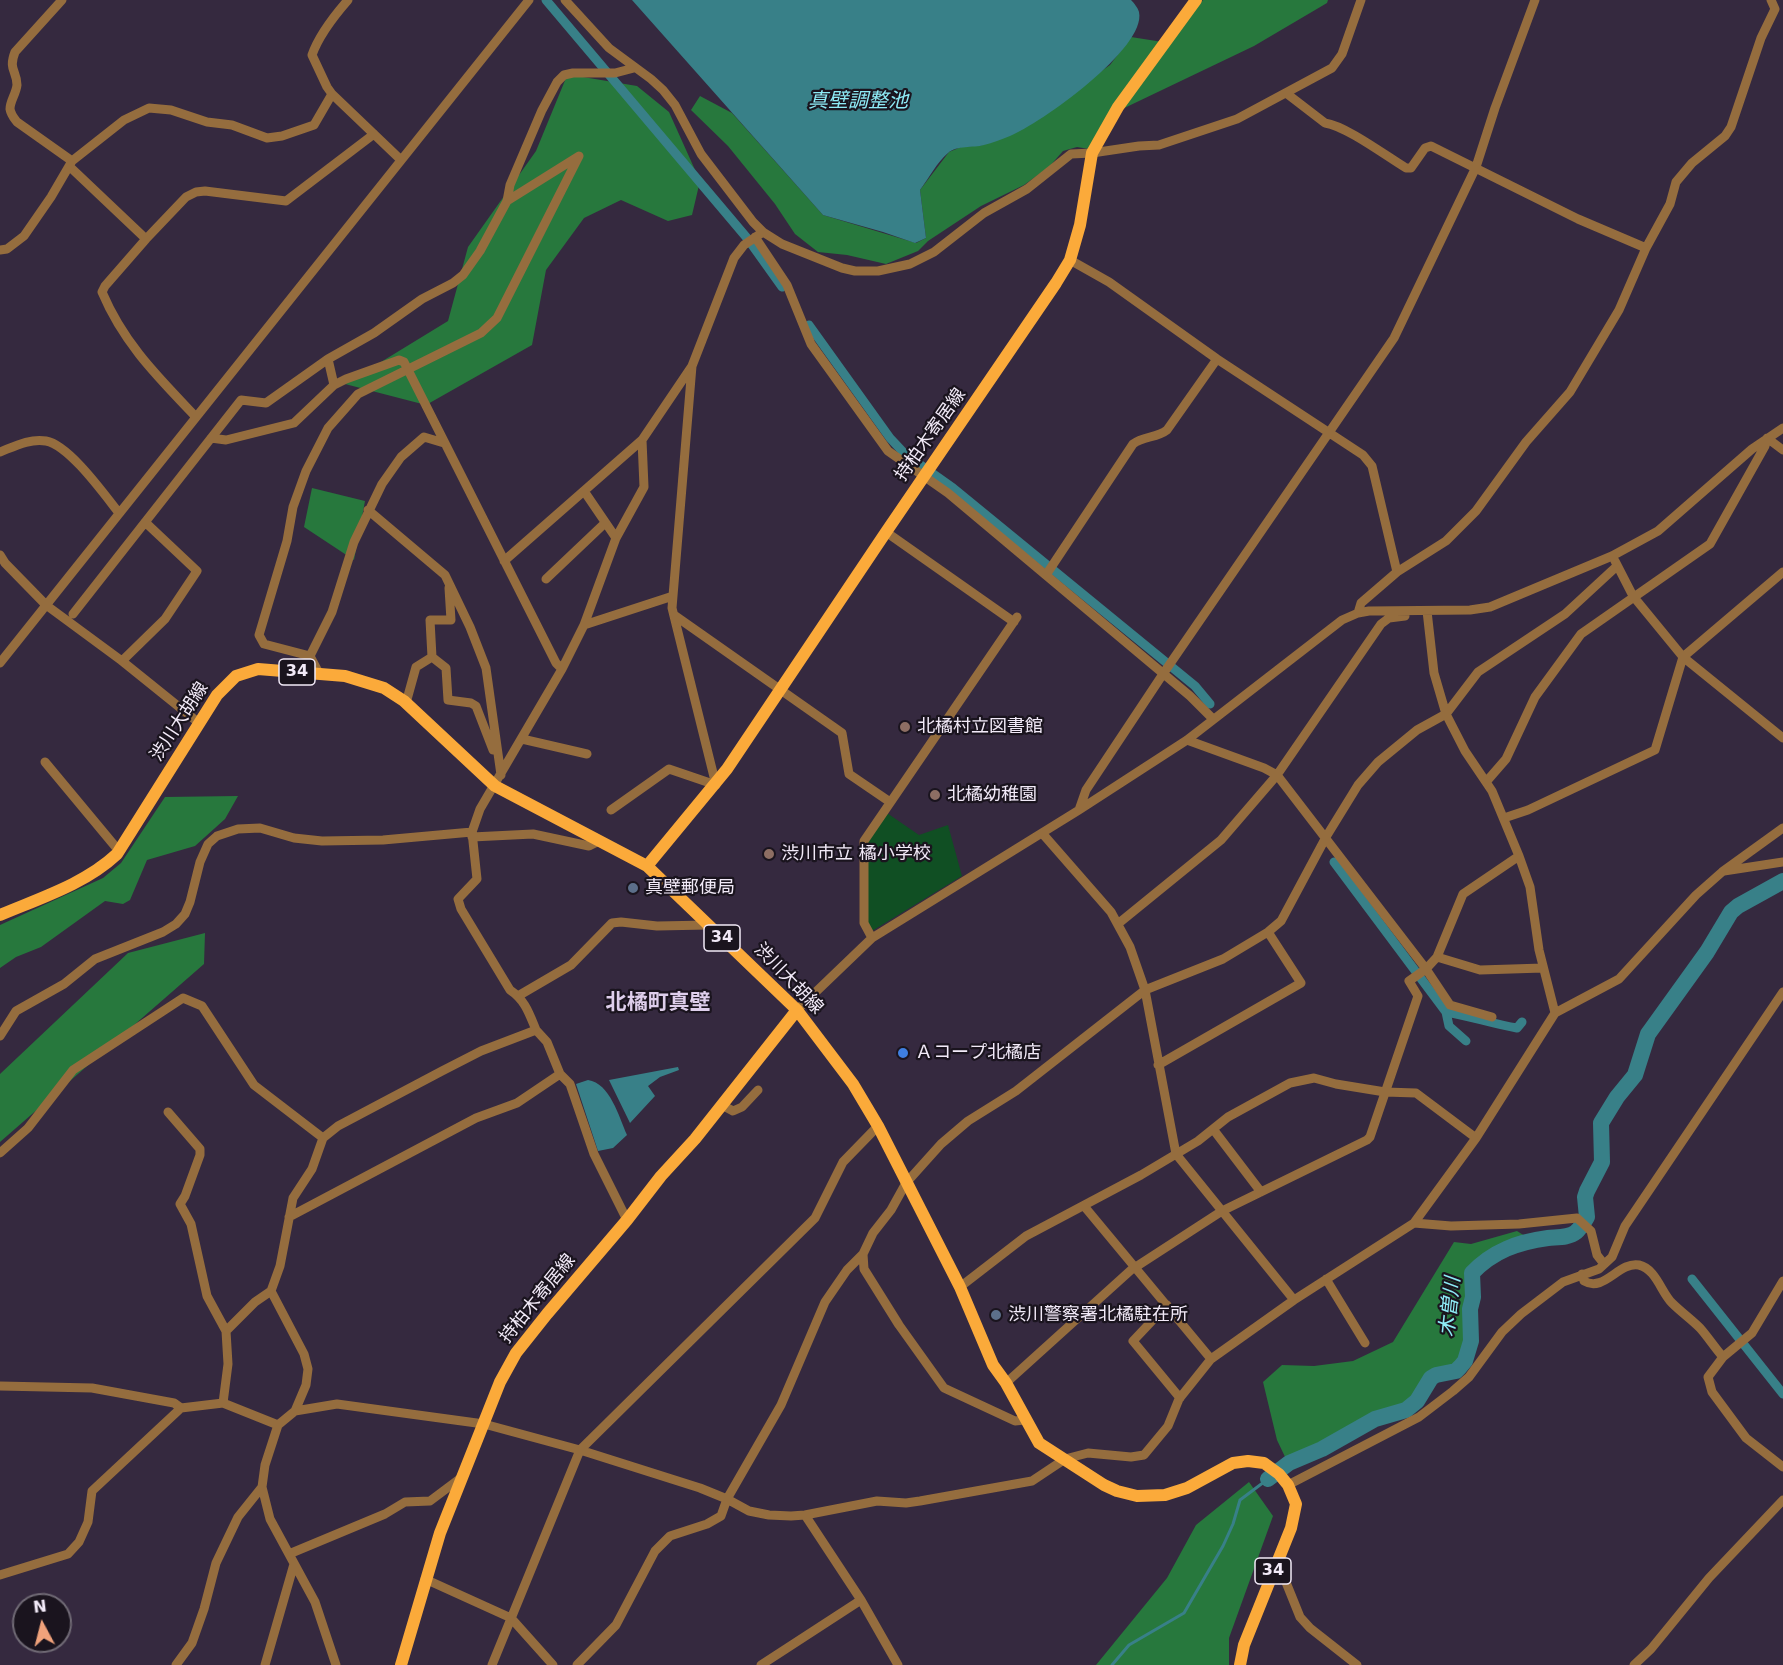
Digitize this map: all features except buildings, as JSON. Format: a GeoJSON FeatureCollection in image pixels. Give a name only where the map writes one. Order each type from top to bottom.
{"type":"FeatureCollection","features":[{"type":"Feature","properties":{"kind":"main road","name":"持柏木寄居線"},"geometry":{"type":"LineString","coordinates":[[647,866],[716,785],[1056,283],[1070,260],[1080,225],[1092,153],[1118,107],[1196,0]]}},
{"type":"Feature","properties":{"kind":"main road","name":"渋川大胡線"},"geometry":{"type":"LineString","coordinates":[[0,915],[100,869],[119,851],[199,723],[227,684],[236,676],[258,669],[319,673],[366,681],[384,687],[498,781],[599,841],[647,866],[797,1010],[853,1084],[878,1126],[960,1287],[993,1365],[1039,1443],[1104,1485],[1137,1496],[1165,1495],[1187,1488],[1233,1463],[1264,1463],[1285,1482]]}},
{"type":"Feature","properties":{"kind":"main road","name":"持柏木寄居線"},"geometry":{"type":"LineString","coordinates":[[401,1665],[440,1533],[500,1382],[516,1353],[661,1176],[695,1139],[797,1010]]}},
{"type":"Feature","properties":{"kind":"main road","name":"34"},"geometry":{"type":"LineString","coordinates":[[1240,1665],[1244,1646],[1291,1528],[1296,1504],[1285,1482]]}},
{"type":"Feature","properties":{"kind":"street"},"geometry":{"type":"LineString","coordinates":[[62,0],[15,52],[12,70],[17,88],[10,106],[10,114],[70,164],[146,239]]}},
{"type":"Feature","properties":{"kind":"street"},"geometry":{"type":"LineString","coordinates":[[348,0],[319,40],[312,55],[332,94],[401,160]]}},
{"type":"Feature","properties":{"kind":"street"},"geometry":{"type":"LineString","coordinates":[[0,663],[529,0]]}},
{"type":"Feature","properties":{"kind":"street"},"geometry":{"type":"LineString","coordinates":[[565,0],[603,41],[634,68],[651,79],[675,105],[701,154],[753,222],[753,238],[787,285],[811,344],[882,444],[897,458],[948,493],[1047,574],[1164,672],[1213,719]]}},
{"type":"Feature","properties":{"kind":"street"},"geometry":{"type":"LineString","coordinates":[[753,238],[782,244],[843,268],[867,271],[900,267],[924,258],[984,213],[1027,189],[1071,154],[1159,145],[1237,119],[1332,68],[1342,54],[1361,0]]}},
{"type":"Feature","properties":{"kind":"street"},"geometry":{"type":"LineString","coordinates":[[1079,810],[1086,790],[1164,672],[1176,658],[1394,338],[1476,167],[1535,0]]}},
{"type":"Feature","properties":{"kind":"street"},"geometry":{"type":"LineString","coordinates":[[1358,613],[1361,603],[1397,572],[1446,541],[1476,511],[1526,442],[1570,392],[1619,310],[1646,248],[1670,204],[1676,182],[1692,163],[1725,136],[1731,127],[1761,38],[1775,9],[1771,0]]}},
{"type":"Feature","properties":{"kind":"street"},"geometry":{"type":"LineString","coordinates":[[73,614],[241,400],[266,403],[328,359],[374,333],[422,299],[453,284],[463,275],[480,251],[507,201],[510,185],[542,110],[557,82],[564,75],[573,72],[615,73],[634,68]]}},
{"type":"Feature","properties":{"kind":"street"},"geometry":{"type":"LineString","coordinates":[[1286,93],[1325,123],[1332,124],[1406,168],[1411,168],[1425,148],[1431,146],[1578,219],[1646,248]]}},
{"type":"Feature","properties":{"kind":"street"},"geometry":{"type":"LineString","coordinates":[[0,250],[7,249],[24,236],[70,164],[124,120],[149,108],[171,110],[207,122],[232,125],[267,138],[282,136],[314,125],[332,94]]}},
{"type":"Feature","properties":{"kind":"street"},"geometry":{"type":"LineString","coordinates":[[196,417],[148,368],[113,320],[102,292],[105,286],[186,197],[205,191],[286,201],[374,134]]}},
{"type":"Feature","properties":{"kind":"street"},"geometry":{"type":"LineString","coordinates":[[319,673],[310,656],[264,644],[259,635],[287,541],[293,507],[316,448],[328,428],[358,394],[481,333],[497,318],[579,156],[507,201]]}},
{"type":"Feature","properties":{"kind":"street"},"geometry":{"type":"LineString","coordinates":[[504,561],[642,440],[692,366],[734,258],[753,238]]}},
{"type":"Feature","properties":{"kind":"street"},"geometry":{"type":"LineString","coordinates":[[1070,260],[1109,282],[1217,359],[1363,456],[1372,466],[1397,572]]}},
{"type":"Feature","properties":{"kind":"street"},"geometry":{"type":"LineString","coordinates":[[328,359],[334,385]]}},
{"type":"Feature","properties":{"kind":"street"},"geometry":{"type":"LineString","coordinates":[[1047,574],[1133,444],[1159,435],[1167,429],[1217,359]]}},
{"type":"Feature","properties":{"kind":"street"},"geometry":{"type":"LineString","coordinates":[[211,438],[226,440],[294,423],[334,385],[399,360],[404,362],[556,663],[562,669]]}},
{"type":"Feature","properties":{"kind":"street"},"geometry":{"type":"LineString","coordinates":[[692,366],[673,596],[674,615],[716,785]]}},
{"type":"Feature","properties":{"kind":"street"},"geometry":{"type":"LineString","coordinates":[[1119,923],[1221,840],[1277,775],[1381,624],[1395,616],[1490,607],[1612,556],[1658,531],[1767,438],[1783,428]]}},
{"type":"Feature","properties":{"kind":"street"},"geometry":{"type":"LineString","coordinates":[[310,656],[332,612],[354,542],[382,484],[401,457],[424,437],[444,443]]}},
{"type":"Feature","properties":{"kind":"street"},"geometry":{"type":"LineString","coordinates":[[1767,438],[1783,450]]}},
{"type":"Feature","properties":{"kind":"street"},"geometry":{"type":"LineString","coordinates":[[1486,782],[1506,759],[1535,697],[1581,634],[1710,544],[1765,446],[1767,438]]}},
{"type":"Feature","properties":{"kind":"street"},"geometry":{"type":"LineString","coordinates":[[627,1220],[594,1154],[570,1084],[560,1074],[547,1042],[536,1030],[526,1005],[510,990],[461,909],[458,899],[477,879],[472,834],[480,809],[562,669],[584,625],[616,538],[644,487],[642,440]]}},
{"type":"Feature","properties":{"kind":"street"},"geometry":{"type":"LineString","coordinates":[[0,453],[21,443],[46,441],[70,454],[120,513]]}},
{"type":"Feature","properties":{"kind":"street"},"geometry":{"type":"LineString","coordinates":[[584,491],[616,538]]}},
{"type":"Feature","properties":{"kind":"street"},"geometry":{"type":"LineString","coordinates":[[368,510],[445,575],[449,582],[486,668],[498,750],[498,781]]}},
{"type":"Feature","properties":{"kind":"street"},"geometry":{"type":"LineString","coordinates":[[122,662],[165,619],[197,571],[145,522]]}},
{"type":"Feature","properties":{"kind":"street"},"geometry":{"type":"LineString","coordinates":[[546,579],[605,523]]}},
{"type":"Feature","properties":{"kind":"street"},"geometry":{"type":"LineString","coordinates":[[872,938],[864,923],[864,841],[1015,619],[886,532]]}},
{"type":"Feature","properties":{"kind":"street"},"geometry":{"type":"LineString","coordinates":[[0,555],[46,605],[199,723]]}},
{"type":"Feature","properties":{"kind":"street"},"geometry":{"type":"LineString","coordinates":[[1612,556],[1633,596],[1683,657],[1783,738]]}},
{"type":"Feature","properties":{"kind":"street"},"geometry":{"type":"LineString","coordinates":[[577,1665],[616,1625],[655,1551],[670,1536],[707,1524],[721,1516],[728,1499],[781,1405],[825,1302],[847,1270],[863,1254],[873,1233],[891,1210],[906,1183],[941,1144],[968,1121],[1017,1092],[1145,990],[1223,959],[1268,932],[1281,921],[1326,837],[1358,785],[1378,762],[1417,730],[1446,714],[1478,672],[1565,614],[1617,566]]}},
{"type":"Feature","properties":{"kind":"street"},"geometry":{"type":"LineString","coordinates":[[1504,818],[1528,810],[1655,750],[1683,657],[1783,572]]}},
{"type":"Feature","properties":{"kind":"street"},"geometry":{"type":"LineString","coordinates":[[449,582],[451,620],[430,620],[432,657],[446,668],[448,700],[471,703],[476,706],[493,750],[498,750]]}},
{"type":"Feature","properties":{"kind":"street"},"geometry":{"type":"LineString","coordinates":[[584,625],[673,596]]}},
{"type":"Feature","properties":{"kind":"street"},"geometry":{"type":"LineString","coordinates":[[797,1010],[872,938],[1187,740],[1334,626],[1358,613],[1382,610],[1428,613]]}},
{"type":"Feature","properties":{"kind":"street"},"geometry":{"type":"LineString","coordinates":[[1428,613],[1434,673],[1446,714],[1465,751],[1486,782],[1504,818],[1530,886],[1543,968],[1555,1013]]}},
{"type":"Feature","properties":{"kind":"street"},"geometry":{"type":"LineString","coordinates":[[674,615],[842,733],[849,774],[890,802]]}},
{"type":"Feature","properties":{"kind":"street"},"geometry":{"type":"LineString","coordinates":[[406,703],[416,667],[432,657]]}},
{"type":"Feature","properties":{"kind":"street"},"geometry":{"type":"LineString","coordinates":[[522,739],[587,754]]}},
{"type":"Feature","properties":{"kind":"street"},"geometry":{"type":"LineString","coordinates":[[1187,740],[1264,768],[1277,775],[1326,837],[1450,1005],[1492,1017]]}},
{"type":"Feature","properties":{"kind":"street"},"geometry":{"type":"LineString","coordinates":[[45,762],[119,851]]}},
{"type":"Feature","properties":{"kind":"street"},"geometry":{"type":"LineString","coordinates":[[611,810],[669,769],[716,785]]}},
{"type":"Feature","properties":{"kind":"street"},"geometry":{"type":"LineString","coordinates":[[0,1036],[16,1011],[64,984],[95,959],[163,932],[176,924],[190,902],[200,862],[208,844],[217,836],[238,829],[260,828],[294,838],[322,841],[383,840],[472,834],[533,834],[589,846],[599,841]]}},
{"type":"Feature","properties":{"kind":"street"},"geometry":{"type":"LineString","coordinates":[[295,1411],[337,1404],[484,1424],[580,1450],[728,1499],[749,1510],[790,1516],[859,1503],[877,1501],[906,1503],[1032,1481],[1065,1459],[1088,1453],[1131,1457],[1144,1455],[1168,1426],[1180,1398],[1211,1359],[1294,1300],[1414,1222],[1476,1138],[1555,1013],[1619,979],[1696,895],[1722,872],[1783,828]]}},
{"type":"Feature","properties":{"kind":"street"},"geometry":{"type":"LineString","coordinates":[[1042,833],[1119,923],[1130,947],[1145,990],[1176,1154],[1294,1300]]}},
{"type":"Feature","properties":{"kind":"street"},"geometry":{"type":"LineString","coordinates":[[1005,1383],[1135,1267],[1222,1211],[1370,1137],[1418,996],[1409,981],[1437,957],[1462,894],[1520,856]]}},
{"type":"Feature","properties":{"kind":"street"},"geometry":{"type":"LineString","coordinates":[[1722,872],[1783,862]]}},
{"type":"Feature","properties":{"kind":"street"},"geometry":{"type":"LineString","coordinates":[[518,996],[571,965],[612,923],[657,926],[708,925]]}},
{"type":"Feature","properties":{"kind":"street"},"geometry":{"type":"LineString","coordinates":[[1158,1065],[1301,983],[1268,932]]}},
{"type":"Feature","properties":{"kind":"street"},"geometry":{"type":"LineString","coordinates":[[1437,957],[1480,970],[1543,968]]}},
{"type":"Feature","properties":{"kind":"street"},"geometry":{"type":"LineString","coordinates":[[1285,1482],[1419,1417],[1469,1377],[1502,1332],[1521,1314],[1563,1282],[1599,1269],[1612,1257],[1625,1226],[1783,992]]}},
{"type":"Feature","properties":{"kind":"street"},"geometry":{"type":"LineString","coordinates":[[0,1153],[28,1128],[73,1070],[183,998],[202,1006],[254,1085],[322,1138]]}},
{"type":"Feature","properties":{"kind":"street"},"geometry":{"type":"LineString","coordinates":[[226,1331],[255,1302],[271,1291],[280,1266],[293,1198],[312,1169],[322,1138],[338,1126],[481,1051],[536,1030]]}},
{"type":"Feature","properties":{"kind":"street"},"geometry":{"type":"LineString","coordinates":[[289,1217],[476,1118],[517,1102],[560,1074]]}},
{"type":"Feature","properties":{"kind":"street"},"geometry":{"type":"LineString","coordinates":[[960,1287],[1026,1236],[1176,1154],[1198,1141],[1228,1117],[1290,1083],[1314,1078],[1385,1092],[1416,1093],[1476,1138]]}},
{"type":"Feature","properties":{"kind":"street"},"geometry":{"type":"LineString","coordinates":[[722,1105],[733,1111],[742,1107],[758,1090]]}},
{"type":"Feature","properties":{"kind":"street"},"geometry":{"type":"LineString","coordinates":[[168,1112],[200,1149],[185,1197],[180,1204],[191,1224],[207,1296],[226,1331],[228,1364],[223,1403]]}},
{"type":"Feature","properties":{"kind":"street"},"geometry":{"type":"LineString","coordinates":[[492,1665],[580,1450],[815,1218],[843,1162],[878,1126]]}},
{"type":"Feature","properties":{"kind":"street"},"geometry":{"type":"LineString","coordinates":[[1213,1129],[1261,1192]]}},
{"type":"Feature","properties":{"kind":"street"},"geometry":{"type":"LineString","coordinates":[[1084,1206],[1211,1359]]}},
{"type":"Feature","properties":{"kind":"street"},"geometry":{"type":"LineString","coordinates":[[1414,1222],[1451,1227],[1519,1224],[1577,1218],[1588,1227],[1592,1234],[1596,1256],[1604,1264]]}},
{"type":"Feature","properties":{"kind":"street"},"geometry":{"type":"LineString","coordinates":[[863,1254],[864,1269],[899,1325],[944,1388],[1015,1421],[1025,1420]]}},
{"type":"Feature","properties":{"kind":"street"},"geometry":{"type":"LineString","coordinates":[[1582,1274],[1584,1281],[1594,1284],[1628,1266],[1640,1266],[1646,1269],[1652,1273],[1670,1301],[1701,1329],[1723,1357]]}},
{"type":"Feature","properties":{"kind":"street"},"geometry":{"type":"LineString","coordinates":[[1326,1280],[1365,1343]]}},
{"type":"Feature","properties":{"kind":"street"},"geometry":{"type":"LineString","coordinates":[[1783,1281],[1752,1333],[1723,1357],[1708,1377],[1709,1388],[1746,1438],[1783,1467]]}},
{"type":"Feature","properties":{"kind":"street"},"geometry":{"type":"LineString","coordinates":[[271,1291],[304,1354],[308,1369],[306,1385],[295,1411],[278,1425],[265,1465],[262,1487],[270,1519],[315,1602],[336,1665]]}},
{"type":"Feature","properties":{"kind":"street"},"geometry":{"type":"LineString","coordinates":[[1167,1305],[1133,1341],[1180,1398]]}},
{"type":"Feature","properties":{"kind":"street"},"geometry":{"type":"LineString","coordinates":[[0,1386],[92,1388],[174,1403],[181,1408]]}},
{"type":"Feature","properties":{"kind":"street"},"geometry":{"type":"LineString","coordinates":[[0,1575],[68,1554],[79,1542],[88,1522],[92,1491],[181,1408],[223,1403],[278,1425]]}},
{"type":"Feature","properties":{"kind":"street"},"geometry":{"type":"LineString","coordinates":[[289,1554],[385,1514],[405,1502],[430,1502],[462,1477]]}},
{"type":"Feature","properties":{"kind":"street"},"geometry":{"type":"LineString","coordinates":[[176,1665],[192,1642],[204,1609],[216,1563],[238,1517],[262,1487]]}},
{"type":"Feature","properties":{"kind":"street"},"geometry":{"type":"LineString","coordinates":[[1634,1665],[1651,1649],[1709,1578],[1783,1500]]}},
{"type":"Feature","properties":{"kind":"street"},"geometry":{"type":"LineString","coordinates":[[805,1515],[861,1600],[898,1665]]}},
{"type":"Feature","properties":{"kind":"street"},"geometry":{"type":"LineString","coordinates":[[1277,1560],[1300,1617],[1310,1628],[1357,1665]]}},
{"type":"Feature","properties":{"kind":"street"},"geometry":{"type":"LineString","coordinates":[[265,1665],[294,1564]]}},
{"type":"Feature","properties":{"kind":"street"},"geometry":{"type":"LineString","coordinates":[[425,1579],[511,1618],[553,1665]]}},
{"type":"Feature","properties":{"kind":"street"},"geometry":{"type":"LineString","coordinates":[[761,1665],[861,1600]]}},
{"type":"Feature","properties":{"kind":"shaded area"},"geometry":{"type":"Polygon","coordinates":[[[887,813],[919,835],[948,825],[962,876],[872,931],[867,923],[866,844],[887,813]]]}},
{"type":"Feature","properties":{"kind":"green space"},"geometry":{"type":"Polygon","coordinates":[[[1203,0],[1328,0],[1327,3],[1254,46],[1116,112],[1089,149],[1077,147],[1063,151],[1049,167],[1024,185],[981,206],[928,241],[918,251],[886,264],[847,255],[818,252],[795,234],[775,204],[728,146],[691,110],[700,96],[732,113],[823,215],[916,243],[926,238],[920,190],[949,152],[961,147],[983,145],[1093,77],[1110,65],[1131,37],[1169,43],[1203,0]]]}},
{"type":"Feature","properties":{"kind":"green space"},"geometry":{"type":"Polygon","coordinates":[[[577,76],[637,86],[669,112],[700,181],[692,215],[668,221],[621,200],[584,218],[546,270],[532,345],[426,405],[345,384],[448,321],[468,247],[536,151],[566,78],[577,76]]]}},
{"type":"Feature","properties":{"kind":"green space"},"geometry":{"type":"Polygon","coordinates":[[[312,488],[365,501],[354,560],[304,527],[312,488]]]}},
{"type":"Feature","properties":{"kind":"green space"},"geometry":{"type":"Polygon","coordinates":[[[238,796],[225,819],[195,846],[147,860],[130,900],[123,904],[105,901],[41,947],[16,957],[0,968],[0,925],[103,878],[121,863],[165,797],[238,796]]]}},
{"type":"Feature","properties":{"kind":"green space"},"geometry":{"type":"Polygon","coordinates":[[[205,933],[204,964],[0,1142],[0,1074],[128,953],[205,933]]]}},
{"type":"Feature","properties":{"kind":"green space"},"geometry":{"type":"Polygon","coordinates":[[[1517,1231],[1528,1238],[1497,1250],[1470,1273],[1469,1329],[1466,1350],[1457,1367],[1436,1372],[1428,1377],[1408,1407],[1373,1417],[1321,1447],[1287,1461],[1277,1440],[1263,1382],[1282,1365],[1314,1366],[1353,1361],[1393,1342],[1454,1242],[1471,1244],[1517,1231]]]}},
{"type":"Feature","properties":{"kind":"green space"},"geometry":{"type":"Polygon","coordinates":[[[1249,1482],[1273,1516],[1229,1638],[1229,1665],[1096,1665],[1167,1578],[1196,1525],[1249,1482]]]}},
{"type":"Feature","properties":{"kind":"water","name":"真壁調整池"},"geometry":{"type":"Polygon","coordinates":[[[632,0],[1131,0],[1139,12],[1137,27],[1126,45],[1110,64],[1066,101],[1044,117],[1010,136],[984,145],[952,150],[944,157],[920,190],[926,238],[915,243],[823,215],[632,0]]]}},
{"type":"Feature","properties":{"kind":"water"},"geometry":{"type":"Polygon","coordinates":[[[678,1067],[679,1070],[660,1077],[648,1086],[655,1096],[630,1123],[609,1080],[678,1067]]]}},
{"type":"Feature","properties":{"kind":"water"},"geometry":{"type":"Polygon","coordinates":[[[588,1080],[596,1082],[608,1094],[627,1135],[613,1148],[598,1151],[576,1084],[588,1080]]]}},
{"type":"Feature","properties":{"kind":"waterway"},"geometry":{"type":"LineString","coordinates":[[546,0],[747,238],[782,287]]}},
{"type":"Feature","properties":{"kind":"waterway"},"geometry":{"type":"LineString","coordinates":[[809,325],[890,438],[905,454],[953,488],[1195,686],[1210,704]]}},
{"type":"Feature","properties":{"kind":"waterway"},"geometry":{"type":"LineString","coordinates":[[1334,862],[1446,1012],[1449,1026],[1466,1041]]}},
{"type":"Feature","properties":{"kind":"waterway","name":"木曽川"},"geometry":{"type":"LineString","coordinates":[[1268,1479],[1289,1463],[1322,1449],[1375,1419],[1406,1410],[1417,1401],[1431,1378],[1456,1371],[1460,1367],[1465,1361],[1471,1341],[1472,1273],[1480,1265],[1497,1253],[1516,1245],[1566,1236],[1579,1229],[1587,1217],[1585,1197],[1587,1191],[1602,1162],[1601,1123],[1617,1097],[1635,1075],[1648,1034],[1707,952],[1731,912],[1783,881]]}},
{"type":"Feature","properties":{"kind":"waterway"},"geometry":{"type":"LineString","coordinates":[[1446,1012],[1517,1028],[1522,1022]]}},
{"type":"Feature","properties":{"kind":"waterway"},"geometry":{"type":"LineString","coordinates":[[1692,1279],[1783,1394]]}},
{"type":"Feature","properties":{"kind":"waterway","name":"木曽川"},"geometry":{"type":"LineString","coordinates":[[1112,1665],[1129,1645],[1184,1613],[1223,1546],[1240,1500],[1268,1479]]}},
{"type":"Feature","properties":{"kind":"place","name":"北橘村立図書館"},"geometry":{"type":"Point","coordinates":[905,727]}},
{"type":"Feature","properties":{"kind":"place","name":"北橘幼稚園"},"geometry":{"type":"Point","coordinates":[935,795]}},
{"type":"Feature","properties":{"kind":"place","name":"渋川市立 橘小学校"},"geometry":{"type":"Point","coordinates":[769,854]}},
{"type":"Feature","properties":{"kind":"place","name":"真壁郵便局"},"geometry":{"type":"Point","coordinates":[633,888]}},
{"type":"Feature","properties":{"kind":"place","name":"Ａコープ北橘店"},"geometry":{"type":"Point","coordinates":[903,1053]}},
{"type":"Feature","properties":{"kind":"place","name":"渋川警察署北橘駐在所"},"geometry":{"type":"Point","coordinates":[996,1315]}},
{"type":"Feature","properties":{"kind":"district","name":"北橘町真壁"},"geometry":{"type":"Point","coordinates":[658,1004]}}]}
